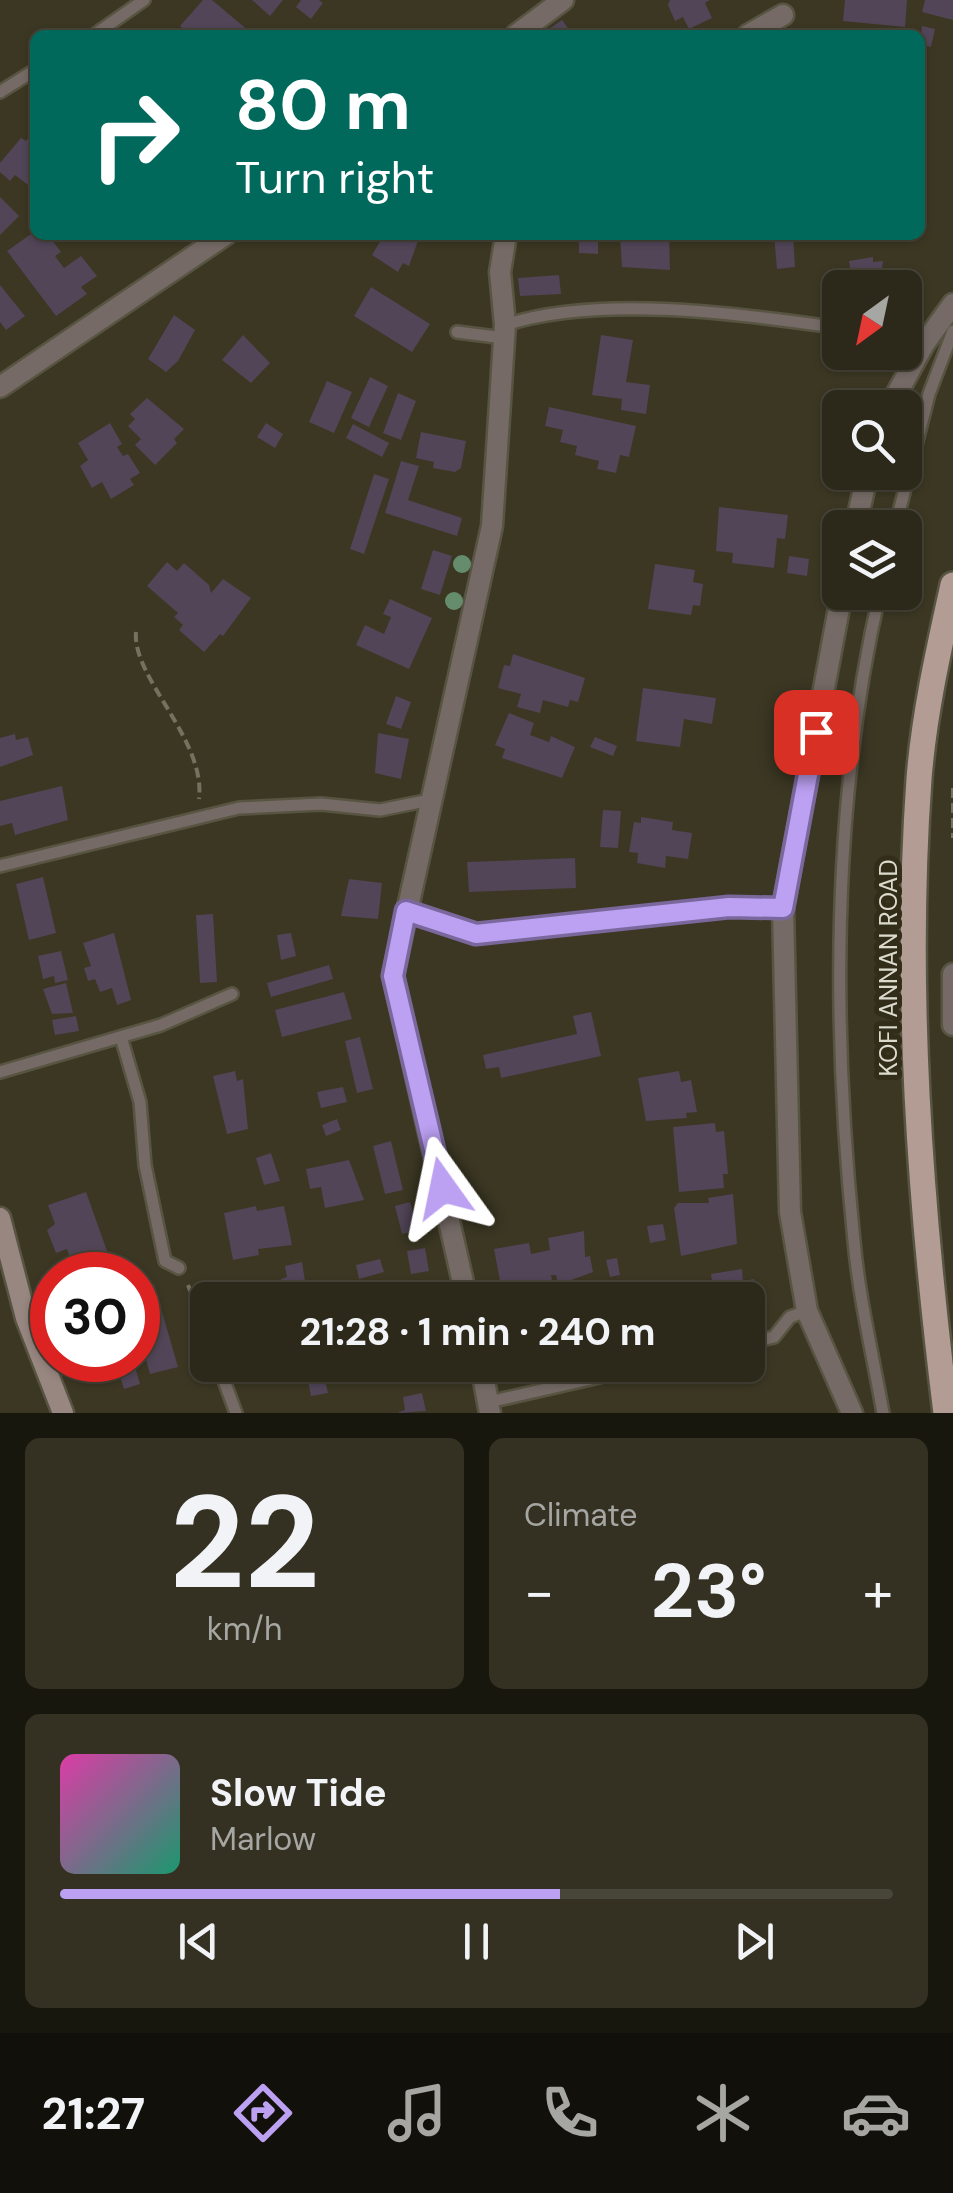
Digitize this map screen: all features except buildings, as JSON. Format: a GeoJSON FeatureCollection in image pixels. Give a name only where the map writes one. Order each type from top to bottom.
{"type":"FeatureCollection","features":[{"type":"Feature","properties":{"kind":"main road","name":"KOFI ANNAN ROAD"},"geometry":{"type":"LineString","coordinates":[[946,1413],[933,1310],[914,1046],[919,776],[953,585]]}},
{"type":"Feature","properties":{"kind":"street"},"geometry":{"type":"LineString","coordinates":[[523,30],[563,0]]}},
{"type":"Feature","properties":{"kind":"street"},"geometry":{"type":"LineString","coordinates":[[755,30],[785,7]]}},
{"type":"Feature","properties":{"kind":"street"},"geometry":{"type":"LineString","coordinates":[[0,387],[218,240]]}},
{"type":"Feature","properties":{"kind":"street"},"geometry":{"type":"LineString","coordinates":[[463,1282],[393,976],[492,526],[504,332],[500,272],[505,240]]}},
{"type":"Feature","properties":{"kind":"street"},"geometry":{"type":"LineString","coordinates":[[922,334],[952,310]]}},
{"type":"Feature","properties":{"kind":"street"},"geometry":{"type":"LineString","coordinates":[[839,610],[783,908],[790,1212],[806,1311],[852,1413]]}},
{"type":"Feature","properties":{"kind":"street"},"geometry":{"type":"LineString","coordinates":[[953,974],[953,1025]]}},
{"type":"Feature","properties":{"kind":"street"},"geometry":{"type":"LineString","coordinates":[[0,1218],[26,1318],[63,1413]]}},
{"type":"Feature","properties":{"kind":"street"},"geometry":{"type":"LineString","coordinates":[[485,1382],[490,1408]]}},
{"type":"Feature","properties":{"kind":"lane"},"geometry":{"type":"LineString","coordinates":[[101,30],[144,0]]}},
{"type":"Feature","properties":{"kind":"lane"},"geometry":{"type":"LineString","coordinates":[[0,92],[30,73]]}},
{"type":"Feature","properties":{"kind":"lane"},"geometry":{"type":"LineString","coordinates":[[457,332],[504,332],[537,314],[706,310],[822,326]]}},
{"type":"Feature","properties":{"kind":"lane"},"geometry":{"type":"LineString","coordinates":[[900,510],[929,394],[953,331]]}},
{"type":"Feature","properties":{"kind":"lane"},"geometry":{"type":"LineString","coordinates":[[877,610],[856,734],[841,870],[842,1028],[854,1244],[883,1413]]}},
{"type":"Feature","properties":{"kind":"lane"},"geometry":{"type":"LineString","coordinates":[[0,866],[238,808],[321,804],[380,810],[430,800]]}},
{"type":"Feature","properties":{"kind":"lane"},"geometry":{"type":"LineString","coordinates":[[406,911],[476,934],[729,907],[783,908]]}},
{"type":"Feature","properties":{"kind":"lane"},"geometry":{"type":"LineString","coordinates":[[0,1072],[121,1037],[232,994]]}},
{"type":"Feature","properties":{"kind":"lane"},"geometry":{"type":"LineString","coordinates":[[121,1037],[140,1102],[146,1166],[164,1261],[180,1268]]}},
{"type":"Feature","properties":{"kind":"lane"},"geometry":{"type":"LineString","coordinates":[[765,1339],[774,1337],[790,1317],[806,1311]]}},
{"type":"Feature","properties":{"kind":"lane"},"geometry":{"type":"LineString","coordinates":[[225,1382],[236,1413]]}},
{"type":"Feature","properties":{"kind":"lane"},"geometry":{"type":"LineString","coordinates":[[490,1408],[588,1382]]}},
{"type":"Feature","properties":{"kind":"path"},"geometry":{"type":"LineString","coordinates":[[136,632],[134,647],[178,721],[201,786],[197,818]]}},
{"type":"Feature","properties":{"kind":"path"},"geometry":{"type":"LineString","coordinates":[[953,788],[953,838]]}},
{"type":"Feature","properties":{"kind":"path"},"geometry":{"type":"LineString","coordinates":[[180,1268],[190,1292]]}},
{"type":"Feature","properties":{"kind":"route"},"geometry":{"type":"LineString","coordinates":[[443,1188],[393,976],[406,911],[476,934],[729,907],[783,908],[816,732]]}}]}
